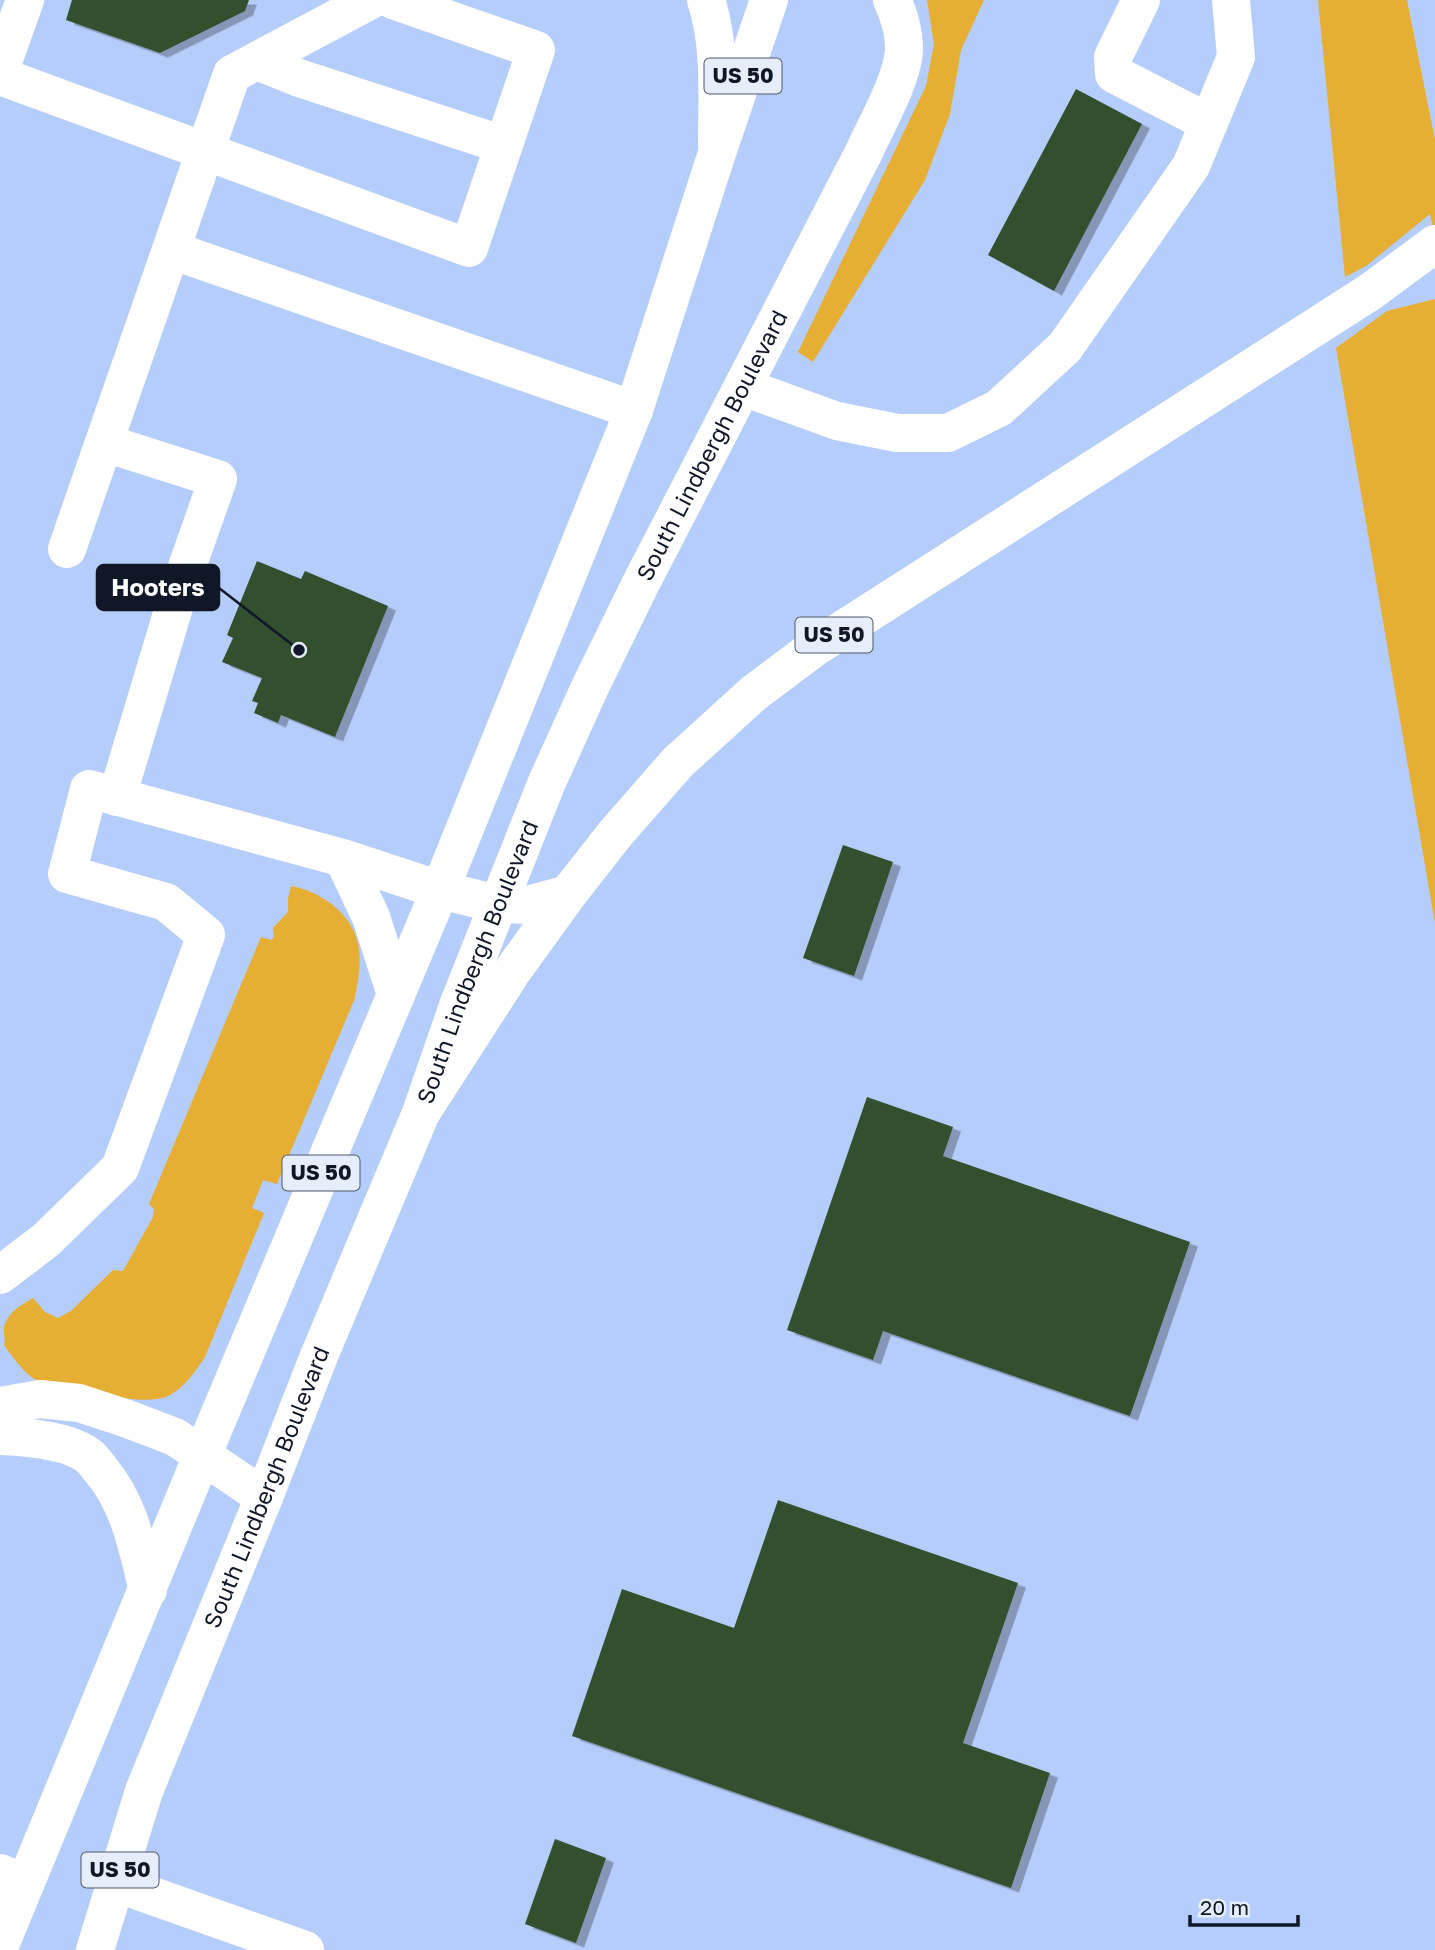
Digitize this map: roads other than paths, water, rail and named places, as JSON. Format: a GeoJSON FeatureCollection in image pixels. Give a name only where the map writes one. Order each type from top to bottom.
{"type":"FeatureCollection","features":[{"type":"Feature","properties":{"kind":"main road"},"geometry":{"type":"LineString","coordinates":[[0,70],[25,0]]}},
{"type":"Feature","properties":{"kind":"main road"},"geometry":{"type":"LineString","coordinates":[[67,549],[232,74],[371,0]]}},
{"type":"Feature","properties":{"kind":"main road"},"geometry":{"type":"LineString","coordinates":[[0,76],[468,248],[536,50],[393,0]]}},
{"type":"Feature","properties":{"kind":"main road"},"geometry":{"type":"LineString","coordinates":[[706,0],[715,37],[717,153]]}},
{"type":"Feature","properties":{"kind":"main road","name":"US 50"},"geometry":{"type":"LineString","coordinates":[[0,1945],[13,1879],[148,1590],[440,890],[634,410],[769,0]]}},
{"type":"Feature","properties":{"kind":"main road","name":"South Lindbergh Boulevard"},"geometry":{"type":"LineString","coordinates":[[95,1950],[144,1791],[319,1356],[421,1114],[459,1003],[547,782],[640,585],[864,152],[897,79],[904,50],[901,28],[892,0]]}},
{"type":"Feature","properties":{"kind":"main road"},"geometry":{"type":"LineString","coordinates":[[1141,0],[1113,57],[1114,74],[1209,123]]}},
{"type":"Feature","properties":{"kind":"main road"},"geometry":{"type":"LineString","coordinates":[[743,387],[837,421],[897,433],[948,433],[999,408],[1065,347],[1191,166],[1236,57],[1231,0]]}},
{"type":"Feature","properties":{"kind":"main road"},"geometry":{"type":"LineString","coordinates":[[257,61],[299,78],[504,145]]}},
{"type":"Feature","properties":{"kind":"main road","name":"US 50"},"geometry":{"type":"LineString","coordinates":[[421,1114],[513,970],[615,834],[678,762],[764,685],[814,648],[1370,292],[1435,244]]}},
{"type":"Feature","properties":{"kind":"main road"},"geometry":{"type":"LineString","coordinates":[[171,250],[634,410]]}},
{"type":"Feature","properties":{"kind":"main road"},"geometry":{"type":"LineString","coordinates":[[105,443],[218,479],[180,587],[117,797]]}},
{"type":"Feature","properties":{"kind":"main road"},"geometry":{"type":"LineString","coordinates":[[0,1275],[46,1240],[120,1168],[206,935],[166,902],[67,874],[89,789],[343,858],[440,890],[498,904],[527,905],[568,894]]}},
{"type":"Feature","properties":{"kind":"main road"},"geometry":{"type":"LineString","coordinates":[[343,858],[371,918],[396,995]]}},
{"type":"Feature","properties":{"kind":"main road"},"geometry":{"type":"LineString","coordinates":[[0,1375],[10,1385],[40,1399]]}},
{"type":"Feature","properties":{"kind":"main road"},"geometry":{"type":"LineString","coordinates":[[0,1406],[40,1399],[79,1403],[125,1418],[175,1437],[264,1497]]}},
{"type":"Feature","properties":{"kind":"main road"},"geometry":{"type":"LineString","coordinates":[[0,1436],[31,1437],[64,1445],[89,1456],[107,1477],[124,1506],[133,1528],[148,1590]]}},
{"type":"Feature","properties":{"kind":"main road"},"geometry":{"type":"LineString","coordinates":[[116,1883],[305,1950]]}},
{"type":"Feature","properties":{"kind":"place","name":"Hooters"},"geometry":{"type":"Point","coordinates":[299,650]}}]}
